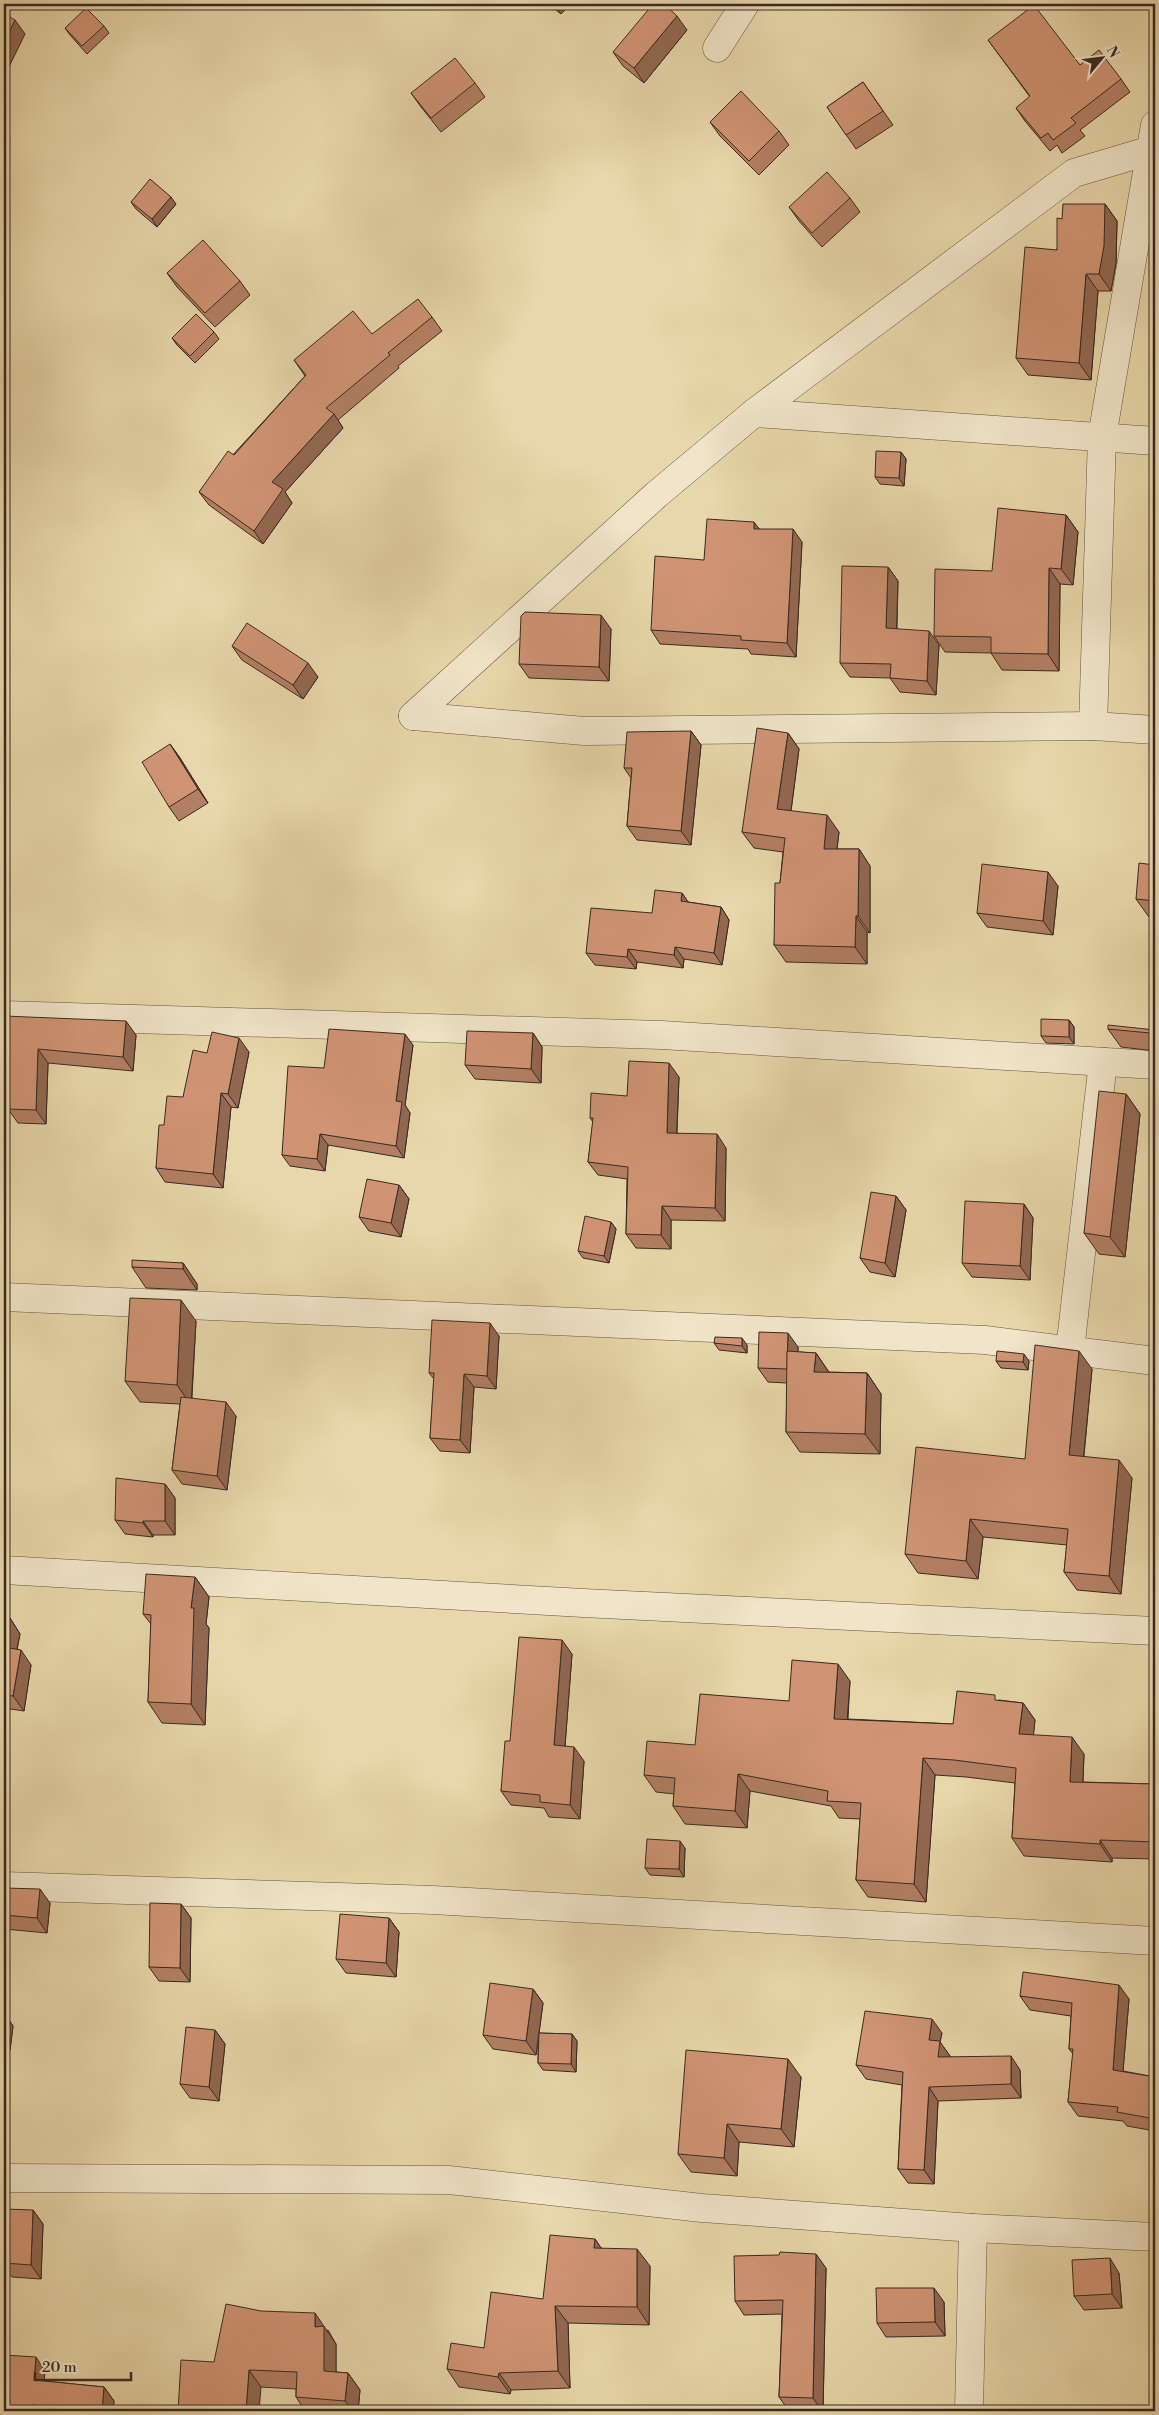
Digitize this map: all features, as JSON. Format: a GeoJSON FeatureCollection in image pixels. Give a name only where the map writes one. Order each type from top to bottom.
{"type":"FeatureCollection","features":[{"type":"Feature","properties":{"kind":"street"},"geometry":{"type":"LineString","coordinates":[[717,48],[745,4]]}},
{"type":"Feature","properties":{"kind":"street"},"geometry":{"type":"LineString","coordinates":[[1154,141],[1074,173],[754,413],[656,495],[413,716],[584,731],[1092,726],[1155,730]]}},
{"type":"Feature","properties":{"kind":"street"},"geometry":{"type":"LineString","coordinates":[[1092,726],[1102,437],[1154,141]]}},
{"type":"Feature","properties":{"kind":"street"},"geometry":{"type":"LineString","coordinates":[[754,413],[1155,441]]}},
{"type":"Feature","properties":{"kind":"street"},"geometry":{"type":"LineString","coordinates":[[4,1015],[660,1035],[1155,1066]]}},
{"type":"Feature","properties":{"kind":"street"},"geometry":{"type":"LineString","coordinates":[[1070,1350],[1103,1062]]}},
{"type":"Feature","properties":{"kind":"street"},"geometry":{"type":"LineString","coordinates":[[4,1297],[985,1340],[1155,1361]]}},
{"type":"Feature","properties":{"kind":"street"},"geometry":{"type":"LineString","coordinates":[[4,1570],[554,1602],[1155,1631]]}},
{"type":"Feature","properties":{"kind":"street"},"geometry":{"type":"LineString","coordinates":[[4,1886],[433,1900],[1155,1941]]}},
{"type":"Feature","properties":{"kind":"street"},"geometry":{"type":"LineString","coordinates":[[4,2178],[449,2180],[702,2208],[973,2228],[1155,2237]]}},
{"type":"Feature","properties":{"kind":"street"},"geometry":{"type":"LineString","coordinates":[[969,2411],[973,2228]]}},
{"type":"Feature","properties":{"kind":"building"},"geometry":{"type":"Polygon","coordinates":[[[653,4],[664,4],[677,16],[634,68],[613,52],[653,4]]]}},
{"type":"Feature","properties":{"kind":"building"},"geometry":{"type":"Polygon","coordinates":[[[1034,5],[1080,65],[1099,50],[1121,79],[1071,118],[1076,123],[1053,140],[1048,133],[1041,138],[1016,108],[1030,96],[988,40],[1034,5]]]}},
{"type":"Feature","properties":{"kind":"building"},"geometry":{"type":"Polygon","coordinates":[[[86,8],[104,26],[82,46],[65,28],[86,8]]]}},
{"type":"Feature","properties":{"kind":"building"},"geometry":{"type":"Polygon","coordinates":[[[4,14],[15,20],[4,43],[4,14]]]}},
{"type":"Feature","properties":{"kind":"building"},"geometry":{"type":"Polygon","coordinates":[[[455,58],[475,83],[431,118],[411,93],[455,58]]]}},
{"type":"Feature","properties":{"kind":"building"},"geometry":{"type":"Polygon","coordinates":[[[863,82],[883,111],[846,135],[827,107],[863,82]]]}},
{"type":"Feature","properties":{"kind":"building"},"geometry":{"type":"Polygon","coordinates":[[[741,91],[779,131],[749,161],[710,122],[741,91]]]}},
{"type":"Feature","properties":{"kind":"building"},"geometry":{"type":"Polygon","coordinates":[[[827,172],[850,198],[812,233],[789,207],[827,172]]]}},
{"type":"Feature","properties":{"kind":"building"},"geometry":{"type":"Polygon","coordinates":[[[150,179],[171,197],[152,219],[131,202],[150,179]]]}},
{"type":"Feature","properties":{"kind":"building"},"geometry":{"type":"Polygon","coordinates":[[[1063,204],[1105,204],[1104,246],[1099,274],[1086,274],[1079,363],[1016,358],[1025,247],[1057,250],[1057,218],[1062,219],[1063,204]]]}},
{"type":"Feature","properties":{"kind":"building"},"geometry":{"type":"Polygon","coordinates":[[[203,240],[240,281],[205,313],[167,273],[203,240]]]}},
{"type":"Feature","properties":{"kind":"building"},"geometry":{"type":"Polygon","coordinates":[[[418,299],[432,317],[326,408],[334,414],[272,482],[283,489],[254,531],[199,492],[228,451],[234,455],[306,375],[294,360],[353,311],[372,334],[418,299]]]}},
{"type":"Feature","properties":{"kind":"building"},"geometry":{"type":"Polygon","coordinates":[[[196,314],[214,332],[190,356],[172,338],[196,314]]]}},
{"type":"Feature","properties":{"kind":"building"},"geometry":{"type":"Polygon","coordinates":[[[876,451],[901,452],[899,478],[875,477],[876,451]]]}},
{"type":"Feature","properties":{"kind":"building"},"geometry":{"type":"Polygon","coordinates":[[[998,508],[1066,515],[1061,569],[1049,568],[1048,654],[991,653],[991,637],[934,636],[935,569],[992,571],[998,508]]]}},
{"type":"Feature","properties":{"kind":"building"},"geometry":{"type":"Polygon","coordinates":[[[707,519],[754,522],[754,529],[793,529],[787,643],[741,640],[741,636],[651,630],[655,556],[704,560],[707,519]]]}},
{"type":"Feature","properties":{"kind":"building"},"geometry":{"type":"Polygon","coordinates":[[[842,566],[888,567],[886,628],[929,631],[927,681],[890,678],[891,664],[840,663],[842,566]]]}},
{"type":"Feature","properties":{"kind":"building"},"geometry":{"type":"Polygon","coordinates":[[[525,612],[601,615],[599,667],[519,664],[521,616],[525,612]]]}},
{"type":"Feature","properties":{"kind":"building"},"geometry":{"type":"Polygon","coordinates":[[[247,623],[308,663],[293,685],[232,646],[247,623]]]}},
{"type":"Feature","properties":{"kind":"building"},"geometry":{"type":"Polygon","coordinates":[[[757,728],[788,733],[777,809],[827,815],[824,849],[859,849],[858,916],[856,916],[855,947],[774,945],[775,883],[780,883],[785,838],[742,832],[757,728]]]}},
{"type":"Feature","properties":{"kind":"building"},"geometry":{"type":"Polygon","coordinates":[[[691,731],[681,831],[627,826],[632,768],[624,768],[627,732],[691,731]]]}},
{"type":"Feature","properties":{"kind":"building"},"geometry":{"type":"Polygon","coordinates":[[[170,744],[198,789],[169,807],[142,762],[170,744]]]}},
{"type":"Feature","properties":{"kind":"building"},"geometry":{"type":"Polygon","coordinates":[[[1139,863],[1155,865],[1155,901],[1136,899],[1139,863]]]}},
{"type":"Feature","properties":{"kind":"building"},"geometry":{"type":"Polygon","coordinates":[[[982,864],[1048,872],[1043,921],[977,913],[982,864]]]}},
{"type":"Feature","properties":{"kind":"building"},"geometry":{"type":"Polygon","coordinates":[[[655,890],[682,893],[681,901],[721,907],[714,953],[675,947],[674,955],[628,949],[627,957],[586,953],[591,908],[652,913],[655,890]]]}},
{"type":"Feature","properties":{"kind":"building"},"geometry":{"type":"Polygon","coordinates":[[[4,1016],[126,1021],[123,1057],[38,1049],[36,1110],[8,1109],[9,1093],[4,1093],[4,1016]]]}},
{"type":"Feature","properties":{"kind":"building"},"geometry":{"type":"Polygon","coordinates":[[[1041,1019],[1069,1020],[1069,1037],[1041,1036],[1041,1019]]]}},
{"type":"Feature","properties":{"kind":"building"},"geometry":{"type":"Polygon","coordinates":[[[1108,1025],[1155,1030],[1155,1039],[1150,1033],[1108,1029],[1108,1025]]]}},
{"type":"Feature","properties":{"kind":"building"},"geometry":{"type":"Polygon","coordinates":[[[329,1029],[405,1034],[396,1101],[402,1102],[396,1146],[320,1134],[317,1159],[282,1155],[288,1066],[324,1068],[329,1029]]]}},
{"type":"Feature","properties":{"kind":"building"},"geometry":{"type":"Polygon","coordinates":[[[467,1031],[533,1033],[531,1069],[465,1065],[467,1031]]]}},
{"type":"Feature","properties":{"kind":"building"},"geometry":{"type":"Polygon","coordinates":[[[212,1032],[239,1038],[228,1094],[221,1093],[213,1174],[156,1168],[159,1125],[164,1125],[167,1096],[183,1097],[193,1050],[207,1053],[212,1032]]]}},
{"type":"Feature","properties":{"kind":"building"},"geometry":{"type":"Polygon","coordinates":[[[629,1061],[669,1063],[667,1133],[717,1134],[715,1208],[662,1206],[661,1235],[626,1234],[628,1167],[588,1162],[593,1118],[590,1118],[591,1093],[627,1096],[629,1061]]]}},
{"type":"Feature","properties":{"kind":"building"},"geometry":{"type":"Polygon","coordinates":[[[1099,1091],[1126,1094],[1110,1237],[1084,1233],[1099,1091]]]}},
{"type":"Feature","properties":{"kind":"building"},"geometry":{"type":"Polygon","coordinates":[[[367,1179],[399,1185],[391,1223],[359,1217],[367,1179]]]}},
{"type":"Feature","properties":{"kind":"building"},"geometry":{"type":"Polygon","coordinates":[[[871,1192],[896,1196],[885,1263],[860,1258],[871,1192]]]}},
{"type":"Feature","properties":{"kind":"building"},"geometry":{"type":"Polygon","coordinates":[[[965,1201],[1024,1204],[1020,1266],[962,1263],[965,1201]]]}},
{"type":"Feature","properties":{"kind":"building"},"geometry":{"type":"Polygon","coordinates":[[[585,1216],[611,1222],[604,1256],[578,1251],[585,1216]]]}},
{"type":"Feature","properties":{"kind":"building"},"geometry":{"type":"Polygon","coordinates":[[[132,1260],[183,1263],[183,1269],[132,1267],[132,1260]]]}},
{"type":"Feature","properties":{"kind":"building"},"geometry":{"type":"Polygon","coordinates":[[[130,1298],[181,1300],[177,1385],[125,1381],[130,1298]]]}},
{"type":"Feature","properties":{"kind":"building"},"geometry":{"type":"Polygon","coordinates":[[[432,1320],[490,1323],[487,1376],[464,1374],[460,1440],[430,1438],[434,1373],[429,1373],[432,1320]]]}},
{"type":"Feature","properties":{"kind":"building"},"geometry":{"type":"Polygon","coordinates":[[[759,1332],[788,1333],[787,1369],[758,1368],[759,1332]]]}},
{"type":"Feature","properties":{"kind":"building"},"geometry":{"type":"Polygon","coordinates":[[[715,1337],[742,1338],[742,1346],[714,1343],[715,1337]]]}},
{"type":"Feature","properties":{"kind":"building"},"geometry":{"type":"Polygon","coordinates":[[[1035,1345],[1079,1351],[1069,1455],[1119,1460],[1109,1576],[1064,1572],[1068,1529],[970,1519],[966,1561],[905,1554],[916,1447],[1025,1459],[1035,1345]]]}},
{"type":"Feature","properties":{"kind":"building"},"geometry":{"type":"Polygon","coordinates":[[[787,1351],[816,1353],[814,1372],[867,1373],[865,1434],[786,1432],[787,1351]]]}},
{"type":"Feature","properties":{"kind":"building"},"geometry":{"type":"Polygon","coordinates":[[[997,1351],[1024,1354],[1023,1362],[996,1361],[997,1351]]]}},
{"type":"Feature","properties":{"kind":"building"},"geometry":{"type":"Polygon","coordinates":[[[181,1397],[226,1402],[217,1476],[172,1470],[181,1397]]]}},
{"type":"Feature","properties":{"kind":"building"},"geometry":{"type":"Polygon","coordinates":[[[116,1478],[165,1484],[165,1521],[143,1521],[143,1523],[115,1520],[116,1478]]]}},
{"type":"Feature","properties":{"kind":"building"},"geometry":{"type":"Polygon","coordinates":[[[146,1574],[195,1577],[191,1608],[194,1608],[191,1704],[148,1702],[151,1615],[143,1614],[146,1574]]]}},
{"type":"Feature","properties":{"kind":"building"},"geometry":{"type":"Polygon","coordinates":[[[4,1617],[10,1618],[4,1647],[4,1617]]]}},
{"type":"Feature","properties":{"kind":"building"},"geometry":{"type":"Polygon","coordinates":[[[519,1637],[562,1640],[554,1745],[574,1747],[570,1805],[540,1802],[540,1795],[501,1791],[505,1741],[510,1741],[519,1637]]]}},
{"type":"Feature","properties":{"kind":"building"},"geometry":{"type":"Polygon","coordinates":[[[4,1647],[21,1650],[13,1696],[4,1695],[4,1647]]]}},
{"type":"Feature","properties":{"kind":"building"},"geometry":{"type":"Polygon","coordinates":[[[792,1660],[838,1664],[834,1719],[953,1724],[957,1691],[995,1695],[995,1700],[1023,1703],[1019,1734],[1072,1737],[1070,1782],[1155,1784],[1155,1842],[1100,1840],[1100,1844],[1012,1838],[1016,1768],[954,1760],[923,1758],[914,1884],[856,1880],[861,1803],[827,1801],[828,1791],[738,1774],[735,1811],[673,1806],[675,1778],[644,1775],[647,1741],[695,1745],[700,1694],[789,1701],[792,1660]]]}},
{"type":"Feature","properties":{"kind":"building"},"geometry":{"type":"Polygon","coordinates":[[[647,1839],[680,1841],[679,1869],[645,1868],[647,1839]]]}},
{"type":"Feature","properties":{"kind":"building"},"geometry":{"type":"Polygon","coordinates":[[[4,1888],[40,1889],[37,1918],[4,1915],[4,1888]]]}},
{"type":"Feature","properties":{"kind":"building"},"geometry":{"type":"Polygon","coordinates":[[[150,1903],[181,1904],[180,1968],[149,1967],[150,1903]]]}},
{"type":"Feature","properties":{"kind":"building"},"geometry":{"type":"Polygon","coordinates":[[[340,1914],[389,1918],[386,1963],[336,1959],[340,1914]]]}},
{"type":"Feature","properties":{"kind":"building"},"geometry":{"type":"Polygon","coordinates":[[[1023,1972],[1119,1985],[1113,2070],[1155,2077],[1155,2119],[1117,2112],[1118,2107],[1068,2102],[1073,2049],[1069,2049],[1072,2003],[1020,1996],[1023,1972]]]}},
{"type":"Feature","properties":{"kind":"building"},"geometry":{"type":"Polygon","coordinates":[[[490,1983],[533,1989],[526,2041],[483,2035],[490,1983]]]}},
{"type":"Feature","properties":{"kind":"building"},"geometry":{"type":"Polygon","coordinates":[[[865,2011],[932,2019],[929,2040],[940,2041],[938,2057],[1011,2056],[1011,2084],[929,2087],[924,2170],[898,2169],[903,2072],[856,2065],[865,2011]]]}},
{"type":"Feature","properties":{"kind":"building"},"geometry":{"type":"Polygon","coordinates":[[[186,2027],[215,2030],[209,2087],[180,2084],[186,2027]]]}},
{"type":"Feature","properties":{"kind":"building"},"geometry":{"type":"Polygon","coordinates":[[[539,2033],[572,2034],[571,2064],[538,2063],[539,2033]]]}},
{"type":"Feature","properties":{"kind":"building"},"geometry":{"type":"Polygon","coordinates":[[[686,2050],[788,2059],[781,2129],[727,2124],[724,2158],[678,2154],[686,2050]]]}},
{"type":"Feature","properties":{"kind":"building"},"geometry":{"type":"Polygon","coordinates":[[[5,2209],[33,2210],[31,2265],[4,2263],[5,2209]]]}},
{"type":"Feature","properties":{"kind":"building"},"geometry":{"type":"Polygon","coordinates":[[[550,2235],[595,2239],[594,2248],[637,2249],[637,2307],[555,2306],[558,2371],[499,2373],[498,2377],[447,2369],[451,2343],[484,2348],[491,2292],[543,2299],[550,2235]]]}},
{"type":"Feature","properties":{"kind":"building"},"geometry":{"type":"Polygon","coordinates":[[[780,2252],[816,2254],[813,2398],[779,2397],[783,2300],[735,2301],[734,2256],[779,2255],[780,2252]]]}},
{"type":"Feature","properties":{"kind":"building"},"geometry":{"type":"Polygon","coordinates":[[[1110,2258],[1112,2294],[1074,2296],[1072,2260],[1110,2258]]]}},
{"type":"Feature","properties":{"kind":"building"},"geometry":{"type":"Polygon","coordinates":[[[876,2288],[934,2288],[935,2322],[877,2323],[876,2288]]]}},
{"type":"Feature","properties":{"kind":"building"},"geometry":{"type":"Polygon","coordinates":[[[226,2304],[261,2311],[315,2313],[315,2327],[324,2326],[324,2371],[348,2373],[345,2401],[296,2397],[297,2372],[249,2370],[246,2411],[178,2411],[181,2360],[214,2362],[226,2304]]]}},
{"type":"Feature","properties":{"kind":"building"},"geometry":{"type":"Polygon","coordinates":[[[4,2355],[36,2357],[34,2380],[104,2387],[102,2411],[32,2405],[31,2411],[4,2411],[4,2355]]]}}]}
